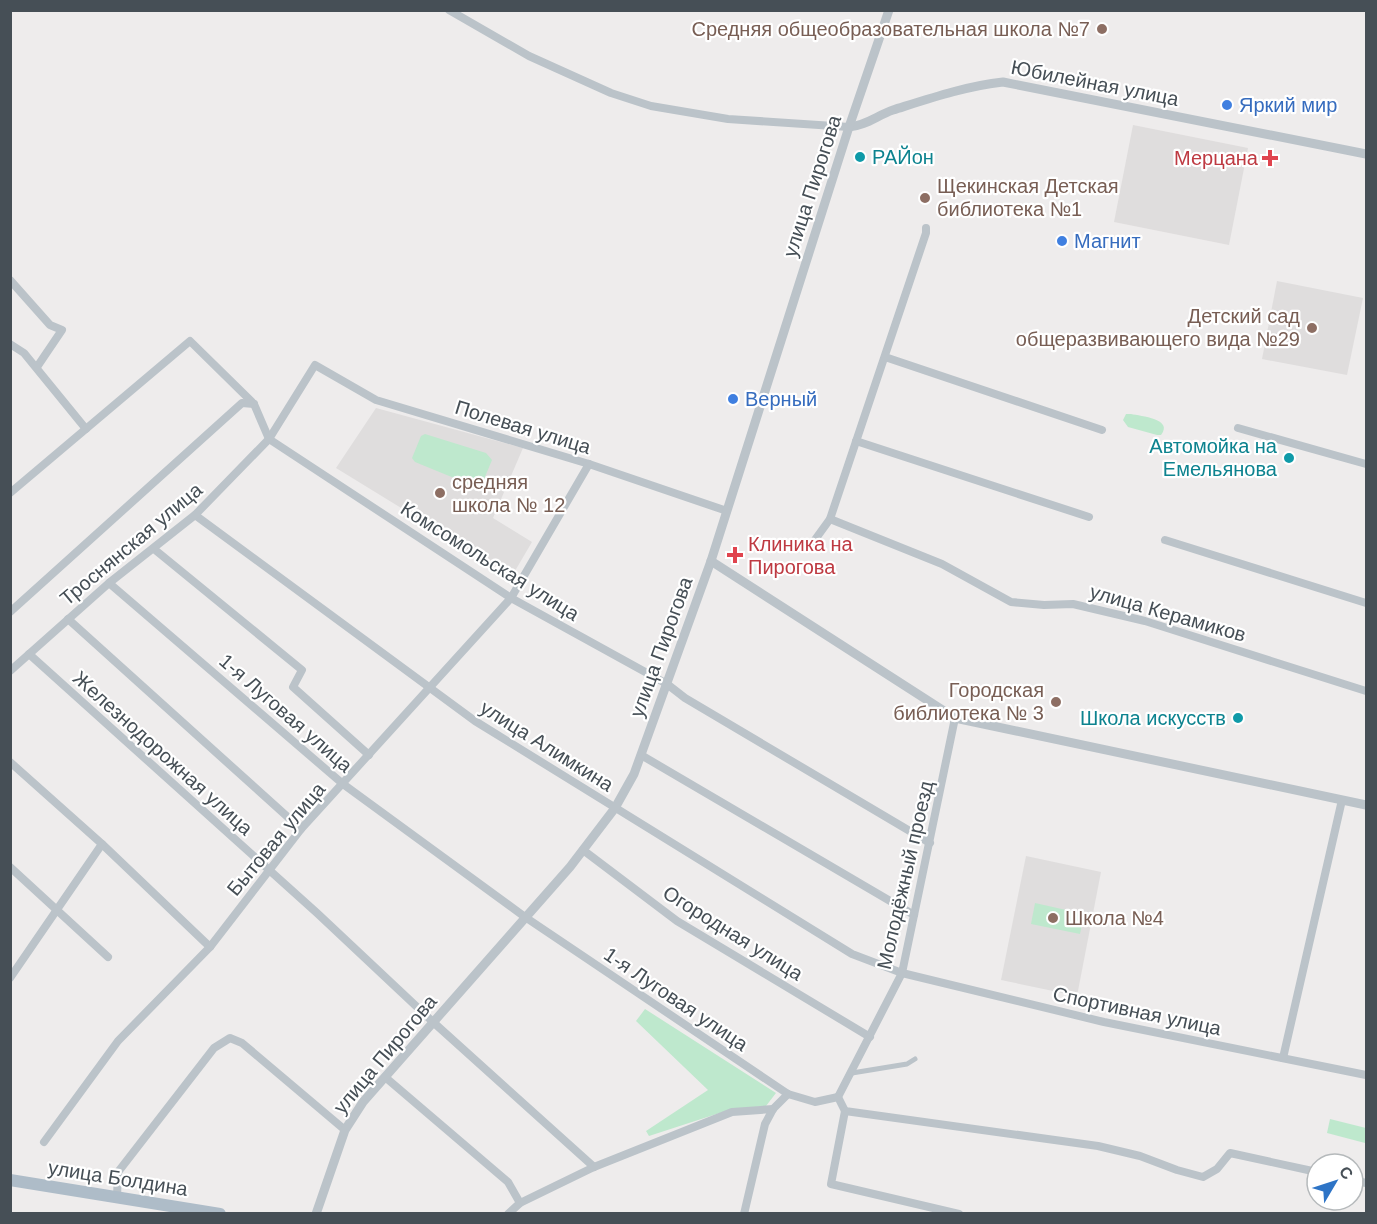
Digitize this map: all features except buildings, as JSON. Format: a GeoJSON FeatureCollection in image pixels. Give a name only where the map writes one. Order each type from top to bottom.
{"type":"FeatureCollection","features":[{"type":"Feature","properties":{"kind":"main road","name":"улица Болдина"},"geometry":{"type":"LineString","coordinates":[[10,1180],[220,1214]]}},
{"type":"Feature","properties":{"kind":"street","name":"Юбилейная улица"},"geometry":{"type":"LineString","coordinates":[[448,10],[529,56],[611,93],[651,106],[728,119],[856,127],[890,111],[972,87],[1003,82],[1366,154]]}},
{"type":"Feature","properties":{"kind":"street","name":"улица Пирогова"},"geometry":{"type":"LineString","coordinates":[[316,1214],[345,1130],[363,1102],[583,850],[615,808],[634,774],[711,561],[849,127],[889,10]]}},
{"type":"Feature","properties":{"kind":"street"},"geometry":{"type":"LineString","coordinates":[[809,548],[830,519],[926,228]]}},
{"type":"Feature","properties":{"kind":"street"},"geometry":{"type":"LineString","coordinates":[[10,280],[50,325],[62,330],[37,367]]}},
{"type":"Feature","properties":{"kind":"street"},"geometry":{"type":"LineString","coordinates":[[10,493],[190,341],[254,404],[269,439]]}},
{"type":"Feature","properties":{"kind":"street"},"geometry":{"type":"LineString","coordinates":[[10,344],[24,353],[37,367],[86,429]]}},
{"type":"Feature","properties":{"kind":"street"},"geometry":{"type":"LineString","coordinates":[[885,357],[1102,430]]}},
{"type":"Feature","properties":{"kind":"street","name":"Полевая улица"},"geometry":{"type":"LineString","coordinates":[[315,365],[376,400],[589,464],[727,511]]}},
{"type":"Feature","properties":{"kind":"street","name":"Троснянская улица"},"geometry":{"type":"LineString","coordinates":[[10,671],[109,584],[195,515],[269,439],[315,365]]}},
{"type":"Feature","properties":{"kind":"street"},"geometry":{"type":"LineString","coordinates":[[10,612],[242,403],[254,404]]}},
{"type":"Feature","properties":{"kind":"street"},"geometry":{"type":"LineString","coordinates":[[1238,428],[1366,464]]}},
{"type":"Feature","properties":{"kind":"street","name":"Комсомольская улица"},"geometry":{"type":"LineString","coordinates":[[269,439],[511,598],[667,684],[685,698],[930,843]]}},
{"type":"Feature","properties":{"kind":"street"},"geometry":{"type":"LineString","coordinates":[[856,441],[1089,517]]}},
{"type":"Feature","properties":{"kind":"street","name":"Бытовая улица"},"geometry":{"type":"LineString","coordinates":[[44,1142],[118,1041],[210,947],[301,829],[511,598],[589,464]]}},
{"type":"Feature","properties":{"kind":"street","name":"улица Алимкина"},"geometry":{"type":"LineString","coordinates":[[195,515],[475,721],[852,954],[902,973]]}},
{"type":"Feature","properties":{"kind":"street","name":"улица Керамиков"},"geometry":{"type":"LineString","coordinates":[[830,519],[942,564],[1011,602],[1044,605],[1073,604],[1145,621],[1366,691]]}},
{"type":"Feature","properties":{"kind":"street"},"geometry":{"type":"LineString","coordinates":[[1165,540],[1366,603]]}},
{"type":"Feature","properties":{"kind":"street"},"geometry":{"type":"LineString","coordinates":[[154,549],[302,670],[293,687],[369,755]]}},
{"type":"Feature","properties":{"kind":"street"},"geometry":{"type":"LineString","coordinates":[[711,561],[955,718],[1366,805]]}},
{"type":"Feature","properties":{"kind":"street","name":"1-я Луговая улица"},"geometry":{"type":"LineString","coordinates":[[109,584],[343,784],[525,917],[788,1094],[815,1102],[838,1097]]}},
{"type":"Feature","properties":{"kind":"street"},"geometry":{"type":"LineString","coordinates":[[68,619],[301,829]]}},
{"type":"Feature","properties":{"kind":"street","name":"Железнодорожная улица"},"geometry":{"type":"LineString","coordinates":[[29,654],[318,913],[433,1022],[594,1167]]}},
{"type":"Feature","properties":{"kind":"street","name":"Молодёжный проезд"},"geometry":{"type":"LineString","coordinates":[[838,1097],[902,973],[955,718]]}},
{"type":"Feature","properties":{"kind":"street"},"geometry":{"type":"LineString","coordinates":[[641,754],[914,915]]}},
{"type":"Feature","properties":{"kind":"street"},"geometry":{"type":"LineString","coordinates":[[10,762],[102,844],[210,947]]}},
{"type":"Feature","properties":{"kind":"street"},"geometry":{"type":"LineString","coordinates":[[1283,1058],[1342,800]]}},
{"type":"Feature","properties":{"kind":"street"},"geometry":{"type":"LineString","coordinates":[[11,975],[102,844]]}},
{"type":"Feature","properties":{"kind":"street","name":"Огородная улица"},"geometry":{"type":"LineString","coordinates":[[583,850],[677,921],[870,1037]]}},
{"type":"Feature","properties":{"kind":"street"},"geometry":{"type":"LineString","coordinates":[[10,867],[108,957]]}},
{"type":"Feature","properties":{"kind":"street","name":"Спортивная улица"},"geometry":{"type":"LineString","coordinates":[[902,973],[1104,1022],[1366,1075]]}},
{"type":"Feature","properties":{"kind":"street"},"geometry":{"type":"LineString","coordinates":[[117,1197],[118,1172],[214,1048],[230,1038],[242,1043],[345,1130]]}},
{"type":"Feature","properties":{"kind":"street"},"geometry":{"type":"LineString","coordinates":[[852,1072],[907,1064],[915,1059]]}},
{"type":"Feature","properties":{"kind":"street"},"geometry":{"type":"LineString","coordinates":[[385,1077],[508,1182],[520,1203]]}},
{"type":"Feature","properties":{"kind":"street"},"geometry":{"type":"LineString","coordinates":[[744,1214],[765,1124],[773,1109],[788,1094]]}},
{"type":"Feature","properties":{"kind":"street"},"geometry":{"type":"LineString","coordinates":[[838,1097],[845,1111],[831,1184],[959,1214]]}},
{"type":"Feature","properties":{"kind":"street"},"geometry":{"type":"LineString","coordinates":[[508,1214],[520,1203],[594,1167],[732,1112],[773,1109]]}},
{"type":"Feature","properties":{"kind":"street"},"geometry":{"type":"LineString","coordinates":[[845,1111],[1098,1146],[1140,1155],[1203,1177],[1217,1169],[1230,1153],[1305,1169]]}},
{"type":"Feature","properties":{"kind":"shaded area"},"geometry":{"type":"Polygon","coordinates":[[[1133,125],[1248,148],[1229,245],[1114,222],[1133,125]]]}},
{"type":"Feature","properties":{"kind":"shaded area","name":"Детский сад общеразвивающего вида №29"},"geometry":{"type":"Polygon","coordinates":[[[1277,281],[1363,298],[1347,375],[1262,359],[1277,281]]]}},
{"type":"Feature","properties":{"kind":"shaded area","name":"средняя школа № 12"},"geometry":{"type":"Polygon","coordinates":[[[376,408],[523,448],[493,518],[532,542],[512,576],[336,468],[376,408]]]}},
{"type":"Feature","properties":{"kind":"shaded area","name":"Школа №4"},"geometry":{"type":"Polygon","coordinates":[[[1026,856],[1101,872],[1077,996],[1001,980],[1026,856]]]}},
{"type":"Feature","properties":{"kind":"green space"},"geometry":{"type":"Polygon","coordinates":[[[1126,414],[1155,419],[1163,425],[1164,430],[1161,435],[1157,435],[1128,427],[1123,420],[1126,414]]]}},
{"type":"Feature","properties":{"kind":"green space"},"geometry":{"type":"Polygon","coordinates":[[[425,434],[486,453],[492,460],[482,484],[476,487],[415,462],[412,458],[421,436],[425,434]]]}},
{"type":"Feature","properties":{"kind":"green space"},"geometry":{"type":"Polygon","coordinates":[[[1035,903],[1084,914],[1080,934],[1031,924],[1035,903]]]}},
{"type":"Feature","properties":{"kind":"green space"},"geometry":{"type":"Polygon","coordinates":[[[645,1009],[776,1093],[766,1106],[732,1109],[649,1136],[646,1131],[708,1090],[636,1021],[645,1009]]]}},
{"type":"Feature","properties":{"kind":"green space"},"geometry":{"type":"Polygon","coordinates":[[[1330,1119],[1366,1128],[1365,1143],[1327,1133],[1330,1119]]]}},
{"type":"Feature","properties":{"kind":"place","name":"Средняя общеобразовательная школа №7"},"geometry":{"type":"Point","coordinates":[1102,29]}},
{"type":"Feature","properties":{"kind":"place","name":"Яркий мир"},"geometry":{"type":"Point","coordinates":[1227,105]}},
{"type":"Feature","properties":{"kind":"place","name":"РАЙон"},"geometry":{"type":"Point","coordinates":[860,157]}},
{"type":"Feature","properties":{"kind":"place","name":"Мерцана"},"geometry":{"type":"Point","coordinates":[1270,158]}},
{"type":"Feature","properties":{"kind":"place","name":"Щекинская Детская библиотека №1"},"geometry":{"type":"Point","coordinates":[925,198]}},
{"type":"Feature","properties":{"kind":"place","name":"Магнит"},"geometry":{"type":"Point","coordinates":[1062,241]}},
{"type":"Feature","properties":{"kind":"place","name":"Детский сад общеразвивающего вида №29"},"geometry":{"type":"Point","coordinates":[1312,328]}},
{"type":"Feature","properties":{"kind":"place","name":"Верный"},"geometry":{"type":"Point","coordinates":[733,399]}},
{"type":"Feature","properties":{"kind":"place","name":"Автомойка на Емельянова"},"geometry":{"type":"Point","coordinates":[1289,458]}},
{"type":"Feature","properties":{"kind":"place","name":"средняя школа № 12"},"geometry":{"type":"Point","coordinates":[440,493]}},
{"type":"Feature","properties":{"kind":"place","name":"Клиника на Пирогова"},"geometry":{"type":"Point","coordinates":[735,555]}},
{"type":"Feature","properties":{"kind":"place","name":"Городская библиотека № 3"},"geometry":{"type":"Point","coordinates":[1056,702]}},
{"type":"Feature","properties":{"kind":"place","name":"Школа искусств"},"geometry":{"type":"Point","coordinates":[1238,718]}},
{"type":"Feature","properties":{"kind":"place","name":"Школа №4"},"geometry":{"type":"Point","coordinates":[1053,918]}}]}
